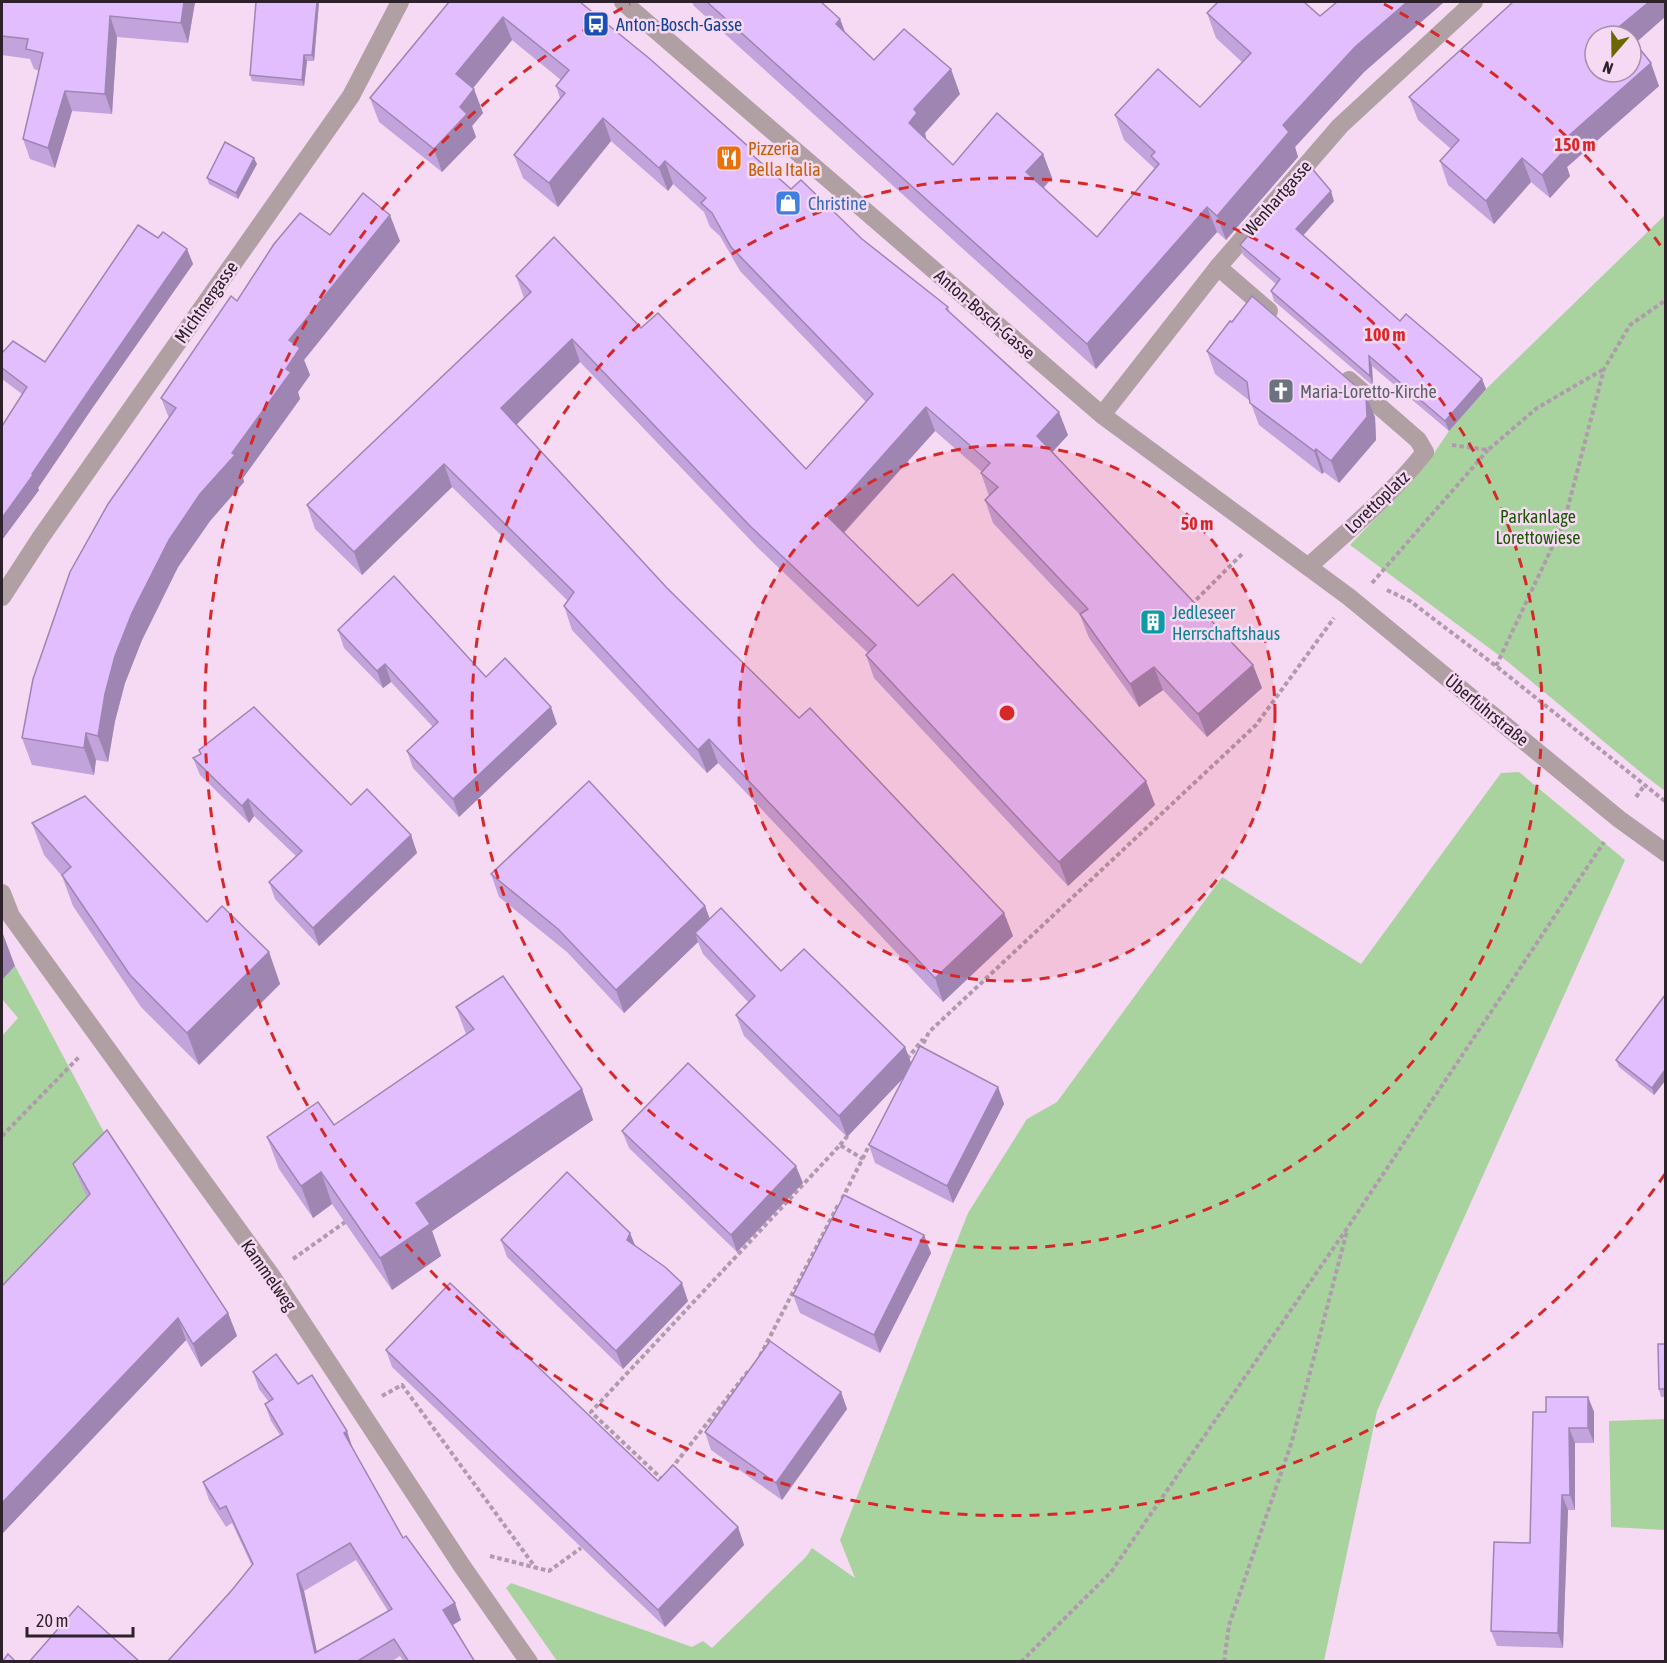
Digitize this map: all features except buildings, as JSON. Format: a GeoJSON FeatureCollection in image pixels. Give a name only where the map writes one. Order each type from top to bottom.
{"type":"FeatureCollection","features":[{"type":"Feature","properties":{"kind":"street","name":"Michtnergasse"},"geometry":{"type":"LineString","coordinates":[[2,597],[41,537],[351,96],[400,2]]}},
{"type":"Feature","properties":{"kind":"street","name":"Anton-Bosch-Gasse"},"geometry":{"type":"LineString","coordinates":[[623,2],[1102,415]]}},
{"type":"Feature","properties":{"kind":"street","name":"Wenhartgasse"},"geometry":{"type":"LineString","coordinates":[[1102,415],[1218,267],[1340,126],[1474,2]]}},
{"type":"Feature","properties":{"kind":"street"},"geometry":{"type":"LineString","coordinates":[[1218,267],[1279,319]]}},
{"type":"Feature","properties":{"kind":"street"},"geometry":{"type":"LineString","coordinates":[[1340,372],[1418,440]]}},
{"type":"Feature","properties":{"kind":"street"},"geometry":{"type":"LineString","coordinates":[[1102,415],[1309,566]]}},
{"type":"Feature","properties":{"kind":"street","name":"Lorettoplatz"},"geometry":{"type":"LineString","coordinates":[[1309,566],[1412,468],[1425,452],[1418,440]]}},
{"type":"Feature","properties":{"kind":"street","name":"Überfuhrstraße"},"geometry":{"type":"LineString","coordinates":[[1309,566],[1619,819],[1665,853]]}},
{"type":"Feature","properties":{"kind":"street","name":"Kammelweg"},"geometry":{"type":"LineString","coordinates":[[2,893],[11,916],[271,1275],[462,1566],[529,1662]]}},
{"type":"Feature","properties":{"kind":"path"},"geometry":{"type":"LineString","coordinates":[[1496,666],[1564,522],[1604,369],[1630,326],[1665,300]]}},
{"type":"Feature","properties":{"kind":"path"},"geometry":{"type":"LineString","coordinates":[[906,1060],[929,1032],[1256,725],[1349,597],[1372,583],[1488,450],[1537,408],[1604,369]]}},
{"type":"Feature","properties":{"kind":"path"},"geometry":{"type":"LineString","coordinates":[[1418,440],[1488,450]]}},
{"type":"Feature","properties":{"kind":"path"},"geometry":{"type":"LineString","coordinates":[[1187,609],[1263,532]]}},
{"type":"Feature","properties":{"kind":"path"},"geometry":{"type":"LineString","coordinates":[[1363,576],[1372,583],[1410,601],[1496,666],[1665,802]]}},
{"type":"Feature","properties":{"kind":"path"},"geometry":{"type":"LineString","coordinates":[[1021,1662],[1111,1572],[1348,1227],[1619,819],[1644,786]]}},
{"type":"Feature","properties":{"kind":"path"},"geometry":{"type":"LineString","coordinates":[[912,1064],[929,1032]]}},
{"type":"Feature","properties":{"kind":"path"},"geometry":{"type":"LineString","coordinates":[[2,1136],[99,1037]]}},
{"type":"Feature","properties":{"kind":"path"},"geometry":{"type":"LineString","coordinates":[[752,1367],[662,1480],[591,1412],[840,1145],[855,1126]]}},
{"type":"Feature","properties":{"kind":"path"},"geometry":{"type":"LineString","coordinates":[[759,1358],[874,1138]]}},
{"type":"Feature","properties":{"kind":"path"},"geometry":{"type":"LineString","coordinates":[[840,1145],[862,1159]]}},
{"type":"Feature","properties":{"kind":"path"},"geometry":{"type":"LineString","coordinates":[[271,1275],[357,1214]]}},
{"type":"Feature","properties":{"kind":"path"},"geometry":{"type":"LineString","coordinates":[[1224,1662],[1229,1625],[1292,1441],[1348,1227]]}},
{"type":"Feature","properties":{"kind":"path"},"geometry":{"type":"LineString","coordinates":[[359,1409],[402,1385],[535,1567]]}},
{"type":"Feature","properties":{"kind":"path"},"geometry":{"type":"LineString","coordinates":[[462,1566],[492,1555],[549,1571],[581,1548]]}},
{"type":"Feature","properties":{"kind":"green space","name":"Parkanlage Lorettowiese"},"geometry":{"type":"Polygon","coordinates":[[[1665,215],[1665,791],[1508,662],[1350,545],[1426,465],[1449,431],[1486,389],[1665,215]]]}},
{"type":"Feature","properties":{"kind":"green space"},"geometry":{"type":"Polygon","coordinates":[[[1519,772],[1625,860],[1377,1411],[1324,1661],[557,1661],[506,1588],[511,1583],[692,1647],[703,1641],[712,1648],[806,1557],[812,1548],[855,1578],[840,1540],[968,1213],[1027,1119],[1057,1102],[1222,877],[1361,964],[1501,773],[1519,772]]]}},
{"type":"Feature","properties":{"kind":"green space"},"geometry":{"type":"Polygon","coordinates":[[[15,966],[115,1153],[98,1217],[2,1317],[2,1036],[18,1018],[2,999],[2,980],[15,966]]]}},
{"type":"Feature","properties":{"kind":"green space"},"geometry":{"type":"Polygon","coordinates":[[[1665,1419],[1665,1530],[1611,1527],[1609,1421],[1665,1419]]]}},
{"type":"Feature","properties":{"kind":"place","name":"Anton-Bosch-Gasse"},"geometry":{"type":"Point","coordinates":[596,24]}},
{"type":"Feature","properties":{"kind":"place","name":"Pizzeria Bella Italia"},"geometry":{"type":"Point","coordinates":[729,158]}},
{"type":"Feature","properties":{"kind":"place","name":"Christine"},"geometry":{"type":"Point","coordinates":[788,203]}},
{"type":"Feature","properties":{"kind":"place","name":"Maria-Loretto-Kirche"},"geometry":{"type":"Point","coordinates":[1281,391]}},
{"type":"Feature","properties":{"kind":"place","name":"Jedleseer Herrschaftshaus"},"geometry":{"type":"Point","coordinates":[1153,622]}}]}
